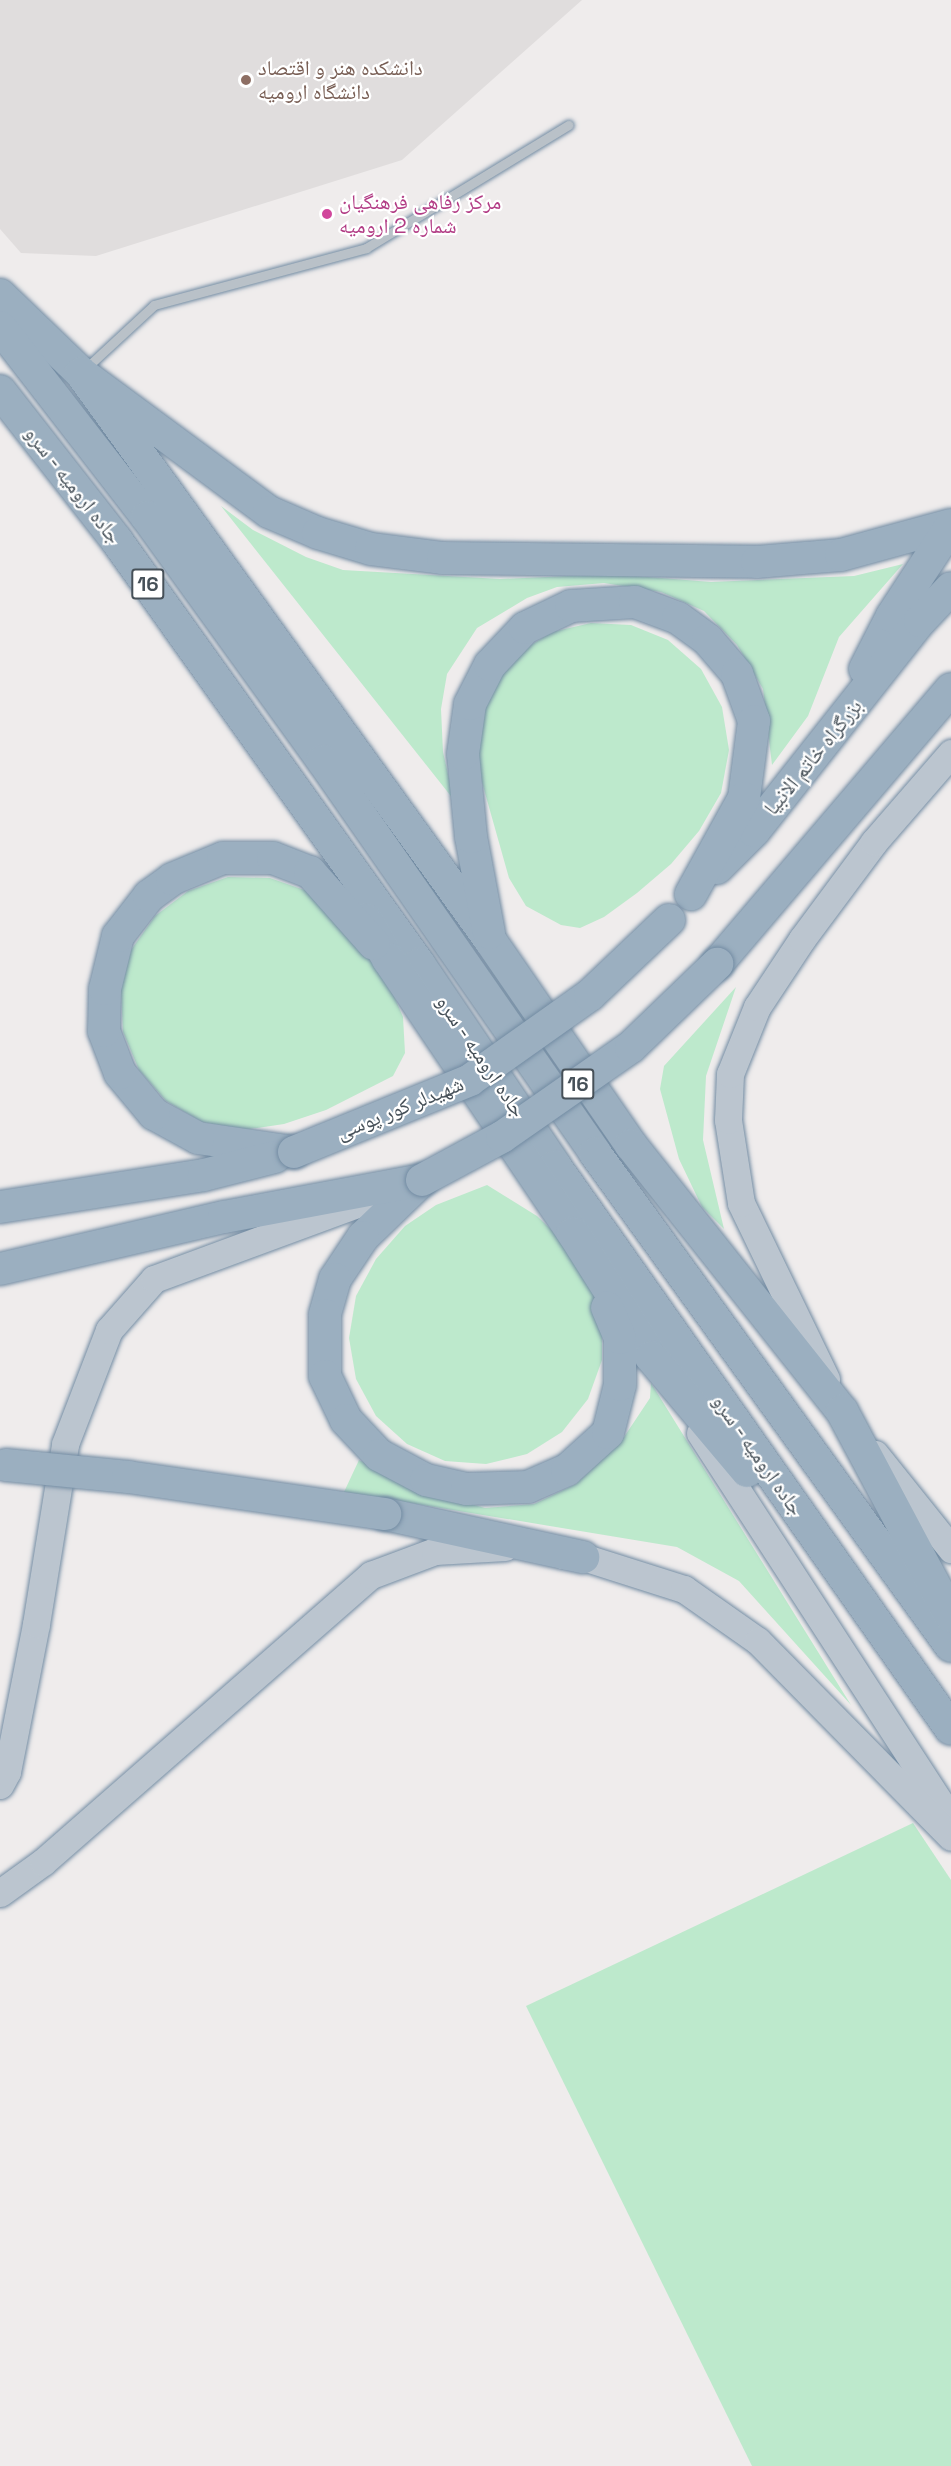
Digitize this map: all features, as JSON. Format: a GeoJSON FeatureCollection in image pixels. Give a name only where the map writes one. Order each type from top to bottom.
{"type":"FeatureCollection","features":[{"type":"Feature","properties":{"kind":"highway"},"geometry":{"type":"LineString","coordinates":[[0,296],[81,373],[268,512],[318,533],[371,549],[443,558],[757,562],[841,555],[951,526]]}},
{"type":"Feature","properties":{"kind":"highway","name":"جاده ارومیه - سرو"},"geometry":{"type":"LineString","coordinates":[[0,327],[174,554],[602,1163],[951,1646]]}},
{"type":"Feature","properties":{"kind":"highway"},"geometry":{"type":"LineString","coordinates":[[81,373],[490,940],[631,1145],[842,1411],[951,1616]]}},
{"type":"Feature","properties":{"kind":"highway","name":"جاده ارومیه - سرو"},"geometry":{"type":"LineString","coordinates":[[0,391],[117,541],[290,783],[555,1166],[951,1729]]}},
{"type":"Feature","properties":{"kind":"highway"},"geometry":{"type":"LineString","coordinates":[[828,740],[892,616],[951,526]]}},
{"type":"Feature","properties":{"kind":"highway","name":"بزرگراه خاتم الانبیا"},"geometry":{"type":"LineString","coordinates":[[669,920],[691,894],[754,831],[920,621],[951,588]]}},
{"type":"Feature","properties":{"kind":"highway"},"geometry":{"type":"LineString","coordinates":[[490,940],[471,837],[464,754],[470,704],[490,665],[525,628],[571,606],[635,602],[678,618],[708,640],[737,674],[754,721],[744,798],[691,894]]}},
{"type":"Feature","properties":{"kind":"highway","name":"16"},"geometry":{"type":"LineString","coordinates":[[422,1180],[502,1137],[631,1047],[717,964],[951,689]]}},
{"type":"Feature","properties":{"kind":"highway"},"geometry":{"type":"LineString","coordinates":[[290,783],[388,959],[573,1233],[651,1357],[883,1632]]}},
{"type":"Feature","properties":{"kind":"highway"},"geometry":{"type":"LineString","coordinates":[[294,1152],[198,1138],[154,1113],[120,1073],[104,1031],[105,989],[118,936],[149,896],[172,879],[224,858],[273,858],[310,872],[388,959]]}},
{"type":"Feature","properties":{"kind":"highway","name":"شهیدلر کور پوسی"},"geometry":{"type":"LineString","coordinates":[[0,1207],[204,1175],[294,1152],[470,1080],[590,995],[669,920]]}},
{"type":"Feature","properties":{"kind":"highway"},"geometry":{"type":"LineString","coordinates":[[422,1180],[363,1237],[335,1279],[325,1315],[323,1349],[325,1376],[346,1420],[379,1455],[426,1480],[467,1489],[528,1487],[567,1470],[608,1433],[620,1385],[620,1338],[573,1233]]}},
{"type":"Feature","properties":{"kind":"highway"},"geometry":{"type":"LineString","coordinates":[[0,1269],[224,1217],[422,1180]]}},
{"type":"Feature","properties":{"kind":"highway"},"geometry":{"type":"LineString","coordinates":[[3,1465],[128,1477],[385,1514],[583,1557]]}},
{"type":"Feature","properties":{"kind":"main road"},"geometry":{"type":"LineString","coordinates":[[951,753],[874,842],[756,1007],[730,1074],[728,1120],[741,1203],[842,1411],[951,1549]]}},
{"type":"Feature","properties":{"kind":"main road"},"geometry":{"type":"LineString","coordinates":[[0,1785],[7,1772],[36,1624],[66,1444],[109,1330],[154,1279],[422,1180]]}},
{"type":"Feature","properties":{"kind":"main road"},"geometry":{"type":"LineString","coordinates":[[651,1357],[951,1820]]}},
{"type":"Feature","properties":{"kind":"main road"},"geometry":{"type":"LineString","coordinates":[[0,1893],[43,1862],[371,1575],[435,1551],[498,1547],[583,1557],[684,1589],[758,1641],[951,1836]]}},
{"type":"Feature","properties":{"kind":"lane"},"geometry":{"type":"LineString","coordinates":[[81,373],[154,305],[366,248],[568,125]]}},
{"type":"Feature","properties":{"kind":"shaded area","name":"دانشکده هنر و اقتصاد دانشگاه ارومیه"},"geometry":{"type":"Polygon","coordinates":[[[0,0],[582,0],[402,160],[96,256],[21,253],[0,229],[0,0]]]}},
{"type":"Feature","properties":{"kind":"green space"},"geometry":{"type":"Polygon","coordinates":[[[221,506],[253,530],[306,557],[343,570],[500,579],[611,574],[711,582],[854,576],[903,564],[839,637],[808,716],[772,765],[763,689],[737,645],[704,611],[661,592],[604,583],[557,587],[527,598],[477,628],[447,674],[441,709],[443,752],[454,800],[221,506]]]}},
{"type":"Feature","properties":{"kind":"green space"},"geometry":{"type":"Polygon","coordinates":[[[591,623],[631,625],[668,640],[701,669],[722,707],[729,750],[721,793],[699,831],[671,864],[637,893],[604,917],[580,928],[561,925],[526,906],[509,878],[476,761],[478,721],[493,684],[518,653],[552,632],[591,623]]]}},
{"type":"Feature","properties":{"kind":"green space"},"geometry":{"type":"Polygon","coordinates":[[[228,877],[270,878],[310,892],[343,919],[389,984],[403,1017],[405,1053],[393,1076],[326,1110],[284,1124],[243,1130],[202,1122],[166,1101],[139,1070],[123,1032],[121,990],[131,950],[155,916],[188,891],[228,877]]]}},
{"type":"Feature","properties":{"kind":"green space"},"geometry":{"type":"Polygon","coordinates":[[[736,987],[706,1076],[703,1140],[724,1229],[702,1207],[679,1159],[660,1089],[664,1066],[736,987]]]}},
{"type":"Feature","properties":{"kind":"green space"},"geometry":{"type":"Polygon","coordinates":[[[487,1185],[537,1216],[562,1240],[590,1279],[602,1319],[602,1360],[588,1399],[562,1432],[527,1454],[486,1464],[445,1461],[407,1444],[376,1416],[356,1379],[349,1338],[356,1296],[376,1259],[405,1226],[436,1205],[487,1185]]]}},
{"type":"Feature","properties":{"kind":"green space"},"geometry":{"type":"Polygon","coordinates":[[[651,1383],[851,1705],[739,1581],[677,1547],[344,1492],[359,1460],[422,1490],[485,1508],[534,1504],[576,1484],[620,1443],[650,1398],[651,1383]]]}},
{"type":"Feature","properties":{"kind":"green space"},"geometry":{"type":"Polygon","coordinates":[[[913,1823],[951,1880],[951,2466],[752,2466],[526,2006],[913,1823]]]}},
{"type":"Feature","properties":{"kind":"place","name":"دانشکده هنر و اقتصاد دانشگاه ارومیه"},"geometry":{"type":"Point","coordinates":[246,80]}},
{"type":"Feature","properties":{"kind":"place","name":"مرکز رفاهی فرهنگیان شماره 2 ارومیه"},"geometry":{"type":"Point","coordinates":[327,214]}}]}
